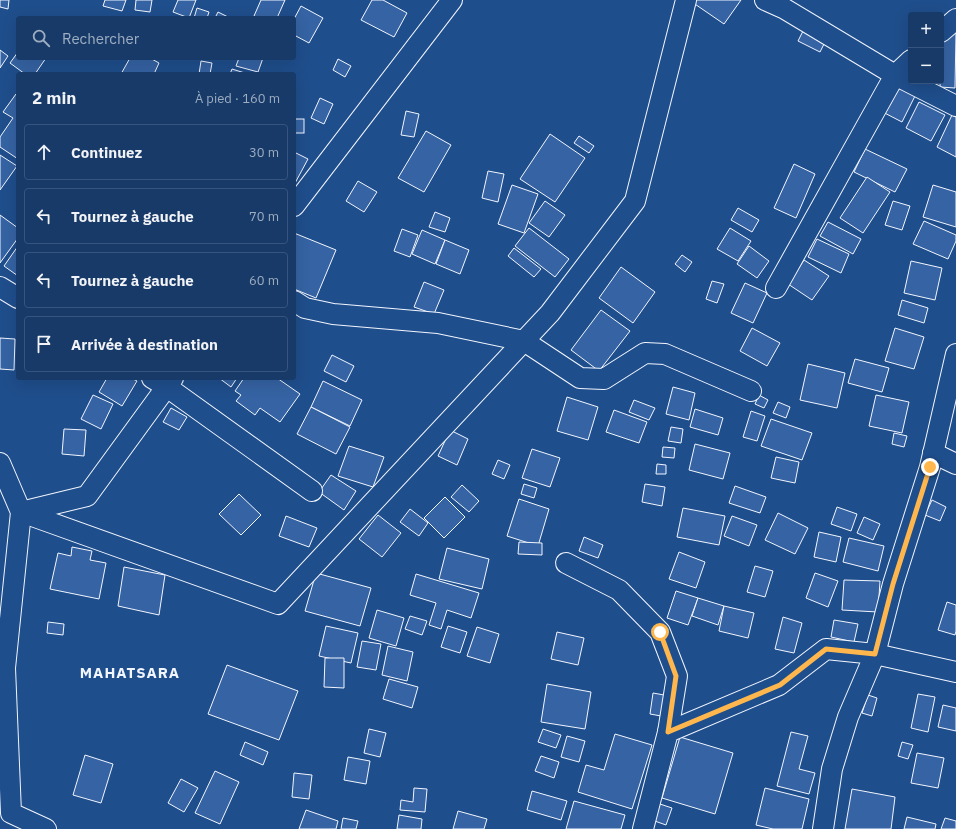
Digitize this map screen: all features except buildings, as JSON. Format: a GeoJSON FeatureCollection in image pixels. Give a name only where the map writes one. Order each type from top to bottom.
{"type":"FeatureCollection","features":[{"type":"Feature","properties":{"kind":"street"},"geometry":{"type":"LineString","coordinates":[[296,203],[452,0]]}},
{"type":"Feature","properties":{"kind":"street"},"geometry":{"type":"LineString","coordinates":[[21,512],[278,604],[550,313],[635,201],[686,0]]}},
{"type":"Feature","properties":{"kind":"street"},"geometry":{"type":"LineString","coordinates":[[765,0],[785,9],[895,75],[956,106]]}},
{"type":"Feature","properties":{"kind":"street"},"geometry":{"type":"LineString","coordinates":[[944,29],[956,19]]}},
{"type":"Feature","properties":{"kind":"street"},"geometry":{"type":"LineString","coordinates":[[776,288],[895,75],[908,63]]}},
{"type":"Feature","properties":{"kind":"street"},"geometry":{"type":"LineString","coordinates":[[0,287],[16,297]]}},
{"type":"Feature","properties":{"kind":"street"},"geometry":{"type":"LineString","coordinates":[[296,302],[305,308],[333,314],[438,324],[524,341],[580,378],[604,379],[645,353],[665,354],[751,391]]}},
{"type":"Feature","properties":{"kind":"street"},"geometry":{"type":"LineString","coordinates":[[823,829],[832,769],[848,717],[875,654],[893,584],[930,467],[956,354]]}},
{"type":"Feature","properties":{"kind":"street"},"geometry":{"type":"LineString","coordinates":[[21,512],[87,496],[164,381],[312,492]]}},
{"type":"Feature","properties":{"kind":"street"},"geometry":{"type":"LineString","coordinates":[[933,453],[956,464]]}},
{"type":"Feature","properties":{"kind":"street"},"geometry":{"type":"LineString","coordinates":[[0,463],[21,512],[5,668],[5,814],[46,829]]}},
{"type":"Feature","properties":{"kind":"street"},"geometry":{"type":"LineString","coordinates":[[566,563],[620,590],[660,632],[676,676],[668,732],[643,829]]}},
{"type":"Feature","properties":{"kind":"street"},"geometry":{"type":"LineString","coordinates":[[668,732],[780,685],[826,649],[875,654],[956,672]]}},
{"type":"Feature","properties":{"kind":"district","name":"MAHATSARA"},"geometry":{"type":"Point","coordinates":[130,673]}},
{"type":"Feature","properties":{"kind":"route"},"geometry":{"type":"LineString","coordinates":[[660,632],[676,676],[668,732],[780,685],[826,649],[875,654],[893,584],[930,467]]}}]}
